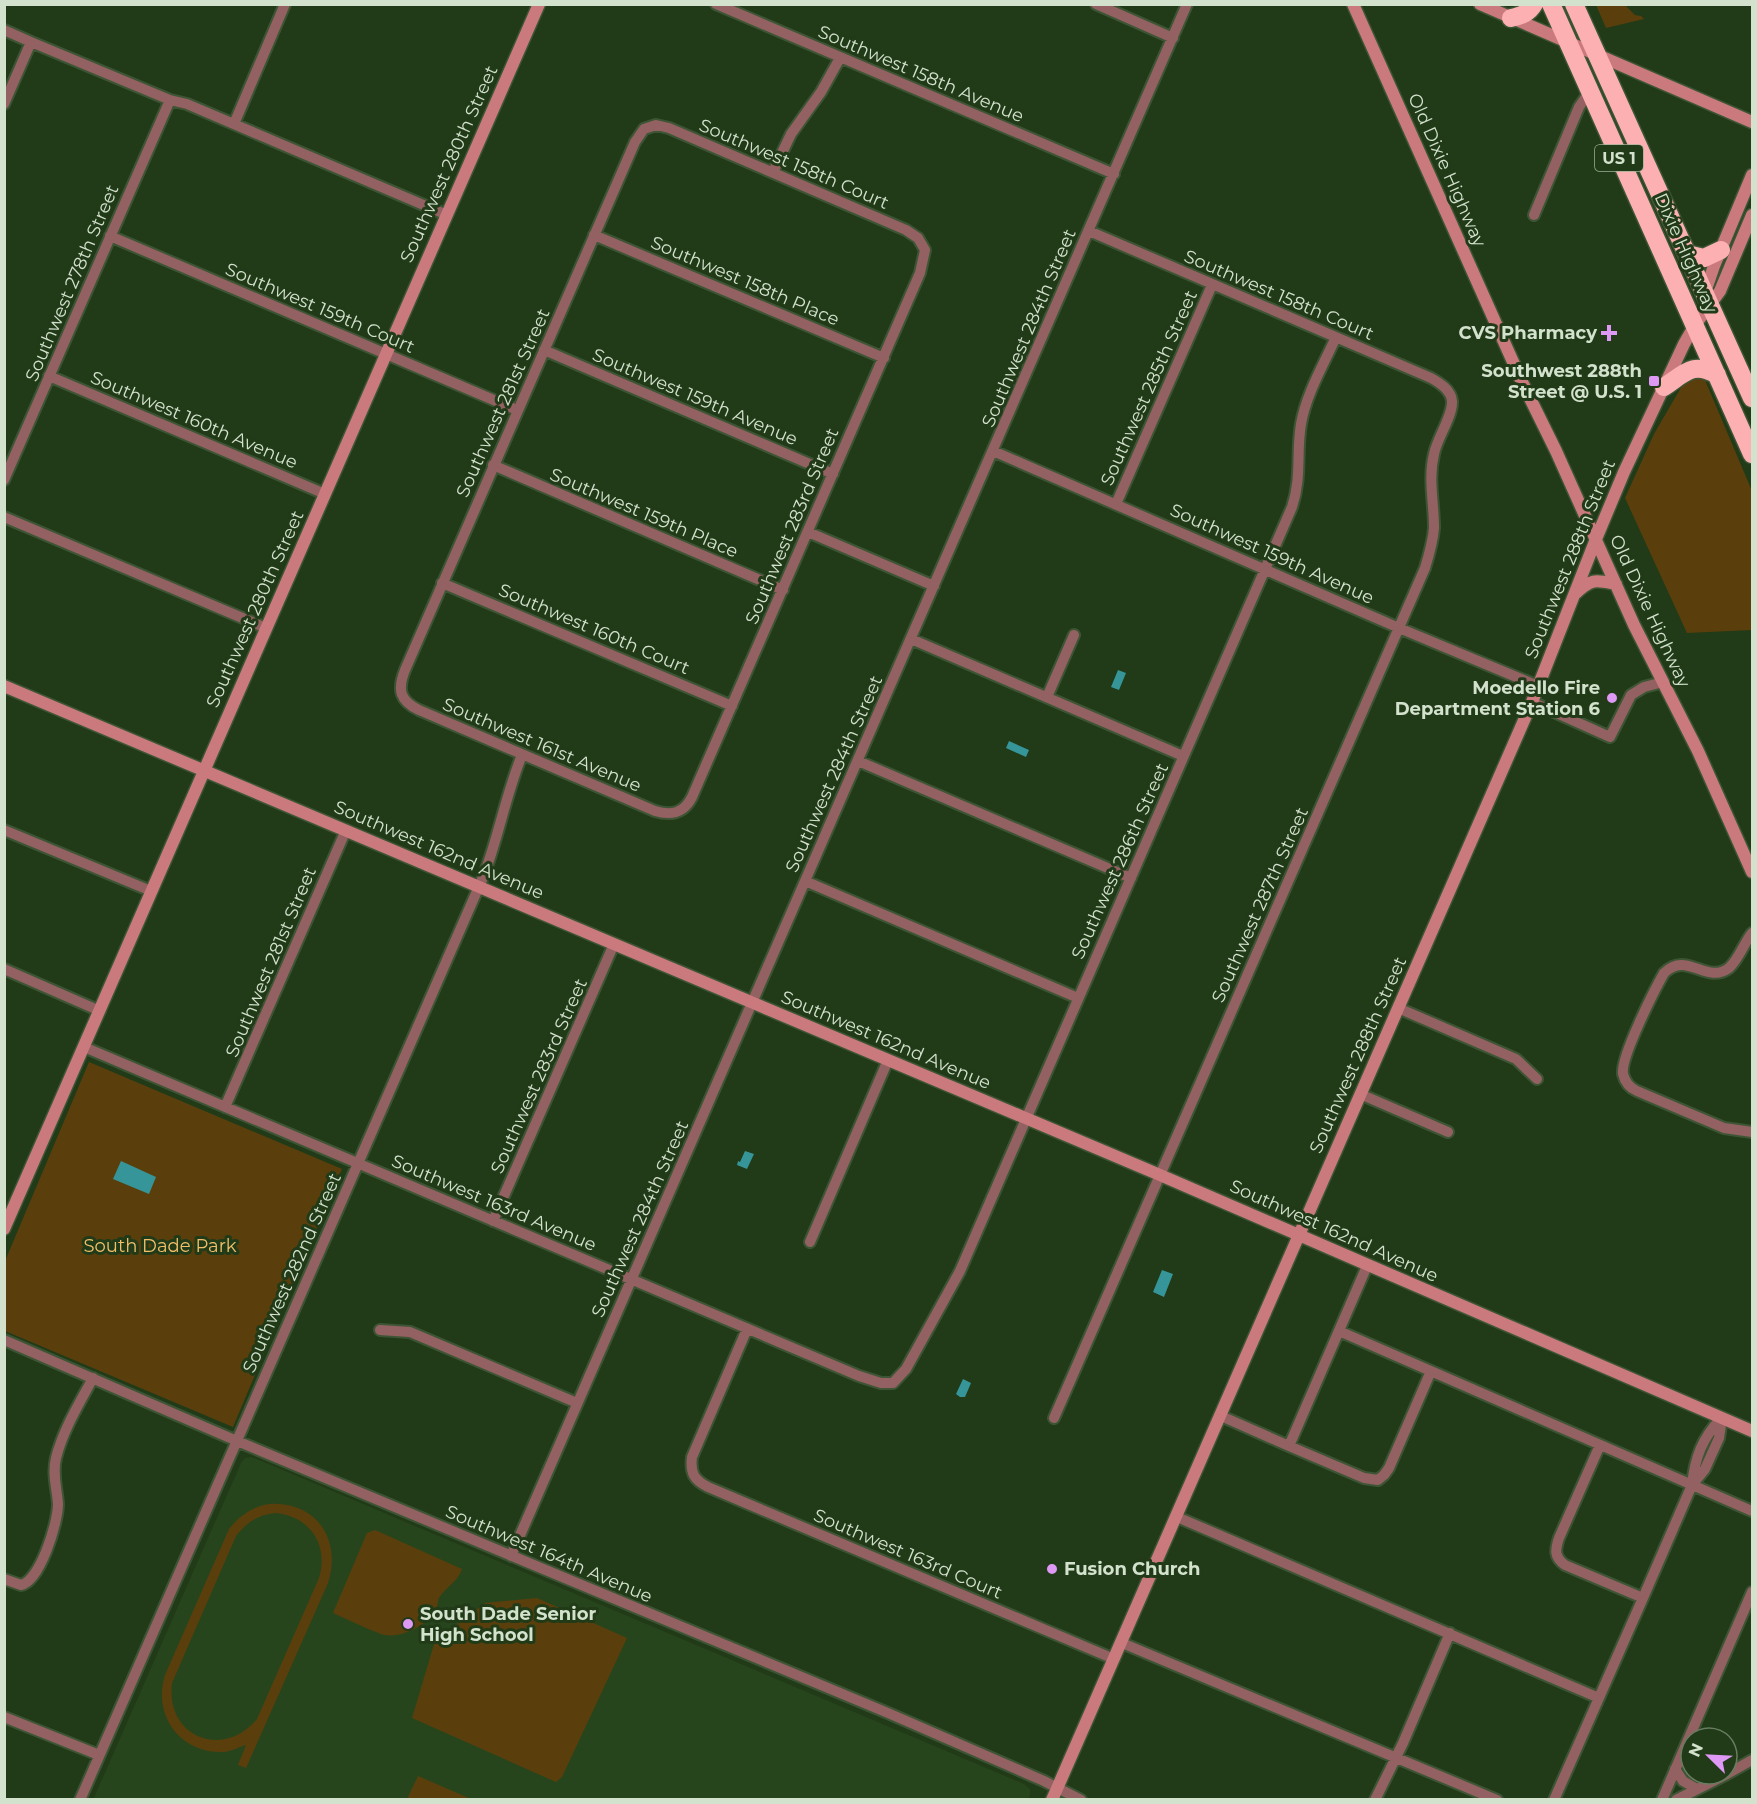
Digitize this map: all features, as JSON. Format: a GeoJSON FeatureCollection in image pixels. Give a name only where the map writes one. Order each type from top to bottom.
{"type":"FeatureCollection","features":[{"type":"Feature","properties":{"kind":"highway"},"geometry":{"type":"LineString","coordinates":[[1511,18],[1524,14],[1534,4]]}},
{"type":"Feature","properties":{"kind":"highway","name":"Dixie Highway"},"geometry":{"type":"LineString","coordinates":[[1551,4],[1752,454]]}},
{"type":"Feature","properties":{"kind":"highway","name":"Dixie Highway"},"geometry":{"type":"LineString","coordinates":[[1574,4],[1752,398]]}},
{"type":"Feature","properties":{"kind":"highway"},"geometry":{"type":"LineString","coordinates":[[1687,254],[1704,258],[1721,250]]}},
{"type":"Feature","properties":{"kind":"highway"},"geometry":{"type":"LineString","coordinates":[[1664,387],[1688,370],[1695,368],[1705,369],[1717,375]]}},
{"type":"Feature","properties":{"kind":"street"},"geometry":{"type":"LineString","coordinates":[[234,124],[285,4]]}},
{"type":"Feature","properties":{"kind":"street","name":"Southwest 280th Street"},"geometry":{"type":"LineString","coordinates":[[4,1229],[539,4]]}},
{"type":"Feature","properties":{"kind":"street","name":"Southwest 158th Avenue"},"geometry":{"type":"LineString","coordinates":[[716,4],[1114,174]]}},
{"type":"Feature","properties":{"kind":"street"},"geometry":{"type":"LineString","coordinates":[[1096,4],[1173,38]]}},
{"type":"Feature","properties":{"kind":"street","name":"Southwest 284th Street"},"geometry":{"type":"LineString","coordinates":[[511,1556],[1187,4]]}},
{"type":"Feature","properties":{"kind":"street","name":"Old Dixie Highway"},"geometry":{"type":"LineString","coordinates":[[1353,4],[1522,382],[1616,584],[1698,751],[1752,872]]}},
{"type":"Feature","properties":{"kind":"street"},"geometry":{"type":"LineString","coordinates":[[1480,4],[1752,122]]}},
{"type":"Feature","properties":{"kind":"street"},"geometry":{"type":"LineString","coordinates":[[4,30],[170,100],[187,104],[447,215]]}},
{"type":"Feature","properties":{"kind":"street"},"geometry":{"type":"LineString","coordinates":[[4,104],[31,42]]}},
{"type":"Feature","properties":{"kind":"street"},"geometry":{"type":"LineString","coordinates":[[773,172],[791,134],[821,92],[840,58]]}},
{"type":"Feature","properties":{"kind":"street"},"geometry":{"type":"LineString","coordinates":[[1534,215],[1579,107],[1590,91]]}},
{"type":"Feature","properties":{"kind":"street","name":"Southwest 278th Street"},"geometry":{"type":"LineString","coordinates":[[4,480],[170,100]]}},
{"type":"Feature","properties":{"kind":"street","name":"Southwest 158th Court"},"geometry":{"type":"LineString","coordinates":[[647,126],[656,125],[669,128],[773,172],[906,230],[923,244]]}},
{"type":"Feature","properties":{"kind":"street","name":"Southwest 281st Street"},"geometry":{"type":"LineString","coordinates":[[402,697],[402,678],[442,582],[637,137],[647,126]]}},
{"type":"Feature","properties":{"kind":"street","name":"Southwest 288th Street"},"geometry":{"type":"LineString","coordinates":[[1055,1794],[1532,702],[1596,539],[1664,387],[1708,298],[1721,250],[1752,175]]}},
{"type":"Feature","properties":{"kind":"street","name":"Southwest 288th Street"},"geometry":{"type":"LineString","coordinates":[[1708,298],[1720,291],[1752,215]]}},
{"type":"Feature","properties":{"kind":"street","name":"Southwest 158th Court"},"geometry":{"type":"LineString","coordinates":[[1089,231],[1431,378],[1445,388],[1451,396]]}},
{"type":"Feature","properties":{"kind":"street","name":"Southwest 158th Place"},"geometry":{"type":"LineString","coordinates":[[594,235],[884,358]]}},
{"type":"Feature","properties":{"kind":"street","name":"Southwest 159th Court"},"geometry":{"type":"LineString","coordinates":[[110,236],[517,410]]}},
{"type":"Feature","properties":{"kind":"street","name":"Southwest 283rd Street"},"geometry":{"type":"LineString","coordinates":[[674,814],[685,808],[689,802],[783,590],[920,273],[925,257],[923,244]]}},
{"type":"Feature","properties":{"kind":"street","name":"Southwest 285th Street"},"geometry":{"type":"LineString","coordinates":[[1116,504],[1212,285]]}},
{"type":"Feature","properties":{"kind":"street","name":"Southwest 286th Street"},"geometry":{"type":"LineString","coordinates":[[893,1383],[906,1370],[953,1285],[1297,493],[1304,410],[1336,337]]}},
{"type":"Feature","properties":{"kind":"street","name":"Southwest 159th Avenue"},"geometry":{"type":"LineString","coordinates":[[543,350],[833,474]]}},
{"type":"Feature","properties":{"kind":"street","name":"Southwest 160th Avenue"},"geometry":{"type":"LineString","coordinates":[[49,376],[325,494]]}},
{"type":"Feature","properties":{"kind":"street","name":"Southwest 287th Street"},"geometry":{"type":"LineString","coordinates":[[1054,1418],[1429,556],[1434,528],[1432,466],[1438,440],[1452,408],[1451,396]]}},
{"type":"Feature","properties":{"kind":"street","name":"Southwest 159th Avenue"},"geometry":{"type":"LineString","coordinates":[[993,451],[1538,686]]}},
{"type":"Feature","properties":{"kind":"street","name":"Southwest 159th Place"},"geometry":{"type":"LineString","coordinates":[[493,465],[783,590]]}},
{"type":"Feature","properties":{"kind":"street"},"geometry":{"type":"LineString","coordinates":[[4,517],[266,628]]}},
{"type":"Feature","properties":{"kind":"street"},"geometry":{"type":"LineString","coordinates":[[808,532],[934,586]]}},
{"type":"Feature","properties":{"kind":"street"},"geometry":{"type":"LineString","coordinates":[[1573,596],[1587,583],[1594,580],[1616,584]]}},
{"type":"Feature","properties":{"kind":"street","name":"Southwest 160th Court"},"geometry":{"type":"LineString","coordinates":[[442,582],[732,706]]}},
{"type":"Feature","properties":{"kind":"street"},"geometry":{"type":"LineString","coordinates":[[1047,697],[1074,635]]}},
{"type":"Feature","properties":{"kind":"street"},"geometry":{"type":"LineString","coordinates":[[911,639],[1183,756]]}},
{"type":"Feature","properties":{"kind":"street"},"geometry":{"type":"LineString","coordinates":[[1532,702],[1610,738],[1631,695],[1644,687],[1663,682]]}},
{"type":"Feature","properties":{"kind":"street","name":"Southwest 162nd Avenue"},"geometry":{"type":"LineString","coordinates":[[4,686],[1160,1175],[1752,1431]]}},
{"type":"Feature","properties":{"kind":"street","name":"Southwest 161st Avenue"},"geometry":{"type":"LineString","coordinates":[[402,697],[412,706],[522,755],[655,812],[674,814]]}},
{"type":"Feature","properties":{"kind":"street","name":"Southwest 282nd Street"},"geometry":{"type":"LineString","coordinates":[[80,1800],[479,886],[497,837],[508,790],[522,755]]}},
{"type":"Feature","properties":{"kind":"street"},"geometry":{"type":"LineString","coordinates":[[858,761],[1131,878]]}},
{"type":"Feature","properties":{"kind":"street"},"geometry":{"type":"LineString","coordinates":[[4,830],[151,891]]}},
{"type":"Feature","properties":{"kind":"street","name":"Southwest 281st Street"},"geometry":{"type":"LineString","coordinates":[[225,1107],[346,830]]}},
{"type":"Feature","properties":{"kind":"street"},"geometry":{"type":"LineString","coordinates":[[806,881],[1078,998]]}},
{"type":"Feature","properties":{"kind":"street"},"geometry":{"type":"LineString","coordinates":[[1752,933],[1733,964],[1723,971],[1711,973],[1683,964],[1675,965],[1664,973],[1623,1068],[1623,1075],[1627,1083],[1637,1091],[1724,1128],[1752,1132]]}},
{"type":"Feature","properties":{"kind":"street","name":"Southwest 283rd Street"},"geometry":{"type":"LineString","coordinates":[[493,1221],[614,944]]}},
{"type":"Feature","properties":{"kind":"street"},"geometry":{"type":"LineString","coordinates":[[4,969],[100,1011]]}},
{"type":"Feature","properties":{"kind":"street"},"geometry":{"type":"LineString","coordinates":[[1398,1008],[1516,1059],[1537,1079]]}},
{"type":"Feature","properties":{"kind":"street","name":"Southwest 163rd Avenue"},"geometry":{"type":"LineString","coordinates":[[84,1047],[871,1381],[893,1383]]}},
{"type":"Feature","properties":{"kind":"street"},"geometry":{"type":"LineString","coordinates":[[810,1242],[888,1060]]}},
{"type":"Feature","properties":{"kind":"street"},"geometry":{"type":"LineString","coordinates":[[1360,1094],[1448,1132]]}},
{"type":"Feature","properties":{"kind":"street"},"geometry":{"type":"LineString","coordinates":[[1289,1446],[1368,1266]]}},
{"type":"Feature","properties":{"kind":"street","name":"Southwest 163rd Court"},"geometry":{"type":"LineString","coordinates":[[747,1329],[692,1457],[692,1475],[696,1480],[1114,1659]]}},
{"type":"Feature","properties":{"kind":"street"},"geometry":{"type":"LineString","coordinates":[[380,1330],[410,1332],[577,1403]]}},
{"type":"Feature","properties":{"kind":"street"},"geometry":{"type":"LineString","coordinates":[[1339,1331],[1752,1511]]}},
{"type":"Feature","properties":{"kind":"street","name":"Southwest 164th Avenue"},"geometry":{"type":"LineString","coordinates":[[4,1340],[237,1441],[888,1713],[1055,1794],[1081,1800]]}},
{"type":"Feature","properties":{"kind":"street"},"geometry":{"type":"LineString","coordinates":[[1221,1416],[1364,1478],[1378,1479],[1389,1468],[1431,1371]]}},
{"type":"Feature","properties":{"kind":"street"},"geometry":{"type":"LineString","coordinates":[[4,1579],[17,1585],[26,1584],[31,1580],[54,1532],[58,1505],[55,1461],[63,1435],[93,1378]]}},
{"type":"Feature","properties":{"kind":"street"},"geometry":{"type":"LineString","coordinates":[[1554,1800],[1692,1485],[1705,1469],[1719,1438],[1722,1418]]}},
{"type":"Feature","properties":{"kind":"street"},"geometry":{"type":"LineString","coordinates":[[1600,1444],[1559,1538],[1555,1551],[1556,1557],[1565,1565],[1642,1598]]}},
{"type":"Feature","properties":{"kind":"street"},"geometry":{"type":"LineString","coordinates":[[1177,1517],[1599,1698]]}},
{"type":"Feature","properties":{"kind":"street"},"geometry":{"type":"LineString","coordinates":[[1662,1800],[1752,1592]]}},
{"type":"Feature","properties":{"kind":"street"},"geometry":{"type":"LineString","coordinates":[[1375,1800],[1450,1633]]}},
{"type":"Feature","properties":{"kind":"street"},"geometry":{"type":"LineString","coordinates":[[1122,1643],[1497,1800]]}},
{"type":"Feature","properties":{"kind":"street"},"geometry":{"type":"LineString","coordinates":[[4,1717],[99,1755]]}},
{"type":"Feature","properties":{"kind":"street"},"geometry":{"type":"LineString","coordinates":[[1675,1769],[1683,1781],[1697,1789]]}},
{"type":"Feature","properties":{"kind":"street"},"geometry":{"type":"LineString","coordinates":[[1677,1800],[1703,1786]]}},
{"type":"Feature","properties":{"kind":"shaded area","name":"South Dade Senior High School"},"geometry":{"type":"Polygon","coordinates":[[[252,1457],[1024,1784],[1030,1789],[1028,1800],[93,1800],[241,1463],[245,1458],[252,1457]]]}},
{"type":"Feature","properties":{"kind":"green space"},"geometry":{"type":"Polygon","coordinates":[[[1596,5],[1625,5],[1635,15],[1644,19],[1606,28],[1596,5]]]}},
{"type":"Feature","properties":{"kind":"green space"},"geometry":{"type":"Polygon","coordinates":[[[1694,376],[1702,376],[1705,380],[1752,491],[1752,630],[1687,633],[1625,498],[1654,434],[1683,384],[1694,376]]]}},
{"type":"Feature","properties":{"kind":"green space","name":"South Dade Park"},"geometry":{"type":"Polygon","coordinates":[[[89,1062],[342,1169],[233,1427],[5,1331],[5,1261],[89,1062]]]}},
{"type":"Feature","properties":{"kind":"green space"},"geometry":{"type":"Polygon","coordinates":[[[269,1504],[286,1505],[312,1516],[328,1538],[331,1567],[328,1583],[246,1768],[238,1765],[246,1745],[224,1752],[209,1751],[195,1747],[183,1739],[167,1718],[162,1690],[165,1675],[229,1529],[247,1512],[269,1504]],[[275,1513],[258,1517],[236,1536],[172,1683],[172,1702],[178,1717],[187,1729],[199,1737],[213,1740],[228,1738],[243,1731],[257,1719],[319,1578],[321,1554],[314,1534],[307,1526],[287,1515],[275,1513]]]}},
{"type":"Feature","properties":{"kind":"green space"},"geometry":{"type":"Polygon","coordinates":[[[375,1530],[462,1569],[458,1577],[439,1598],[436,1610],[431,1617],[418,1627],[395,1635],[381,1634],[333,1613],[367,1533],[375,1530]]]}},
{"type":"Feature","properties":{"kind":"green space"},"geometry":{"type":"Polygon","coordinates":[[[537,1598],[627,1638],[562,1777],[556,1782],[412,1718],[435,1641],[485,1603],[537,1598]]]}},
{"type":"Feature","properties":{"kind":"green space"},"geometry":{"type":"Polygon","coordinates":[[[418,1776],[471,1799],[407,1799],[418,1776]]]}},
{"type":"Feature","properties":{"kind":"water"},"geometry":{"type":"Polygon","coordinates":[[[1118,670],[1126,673],[1119,690],[1111,687],[1118,670]]]}},
{"type":"Feature","properties":{"kind":"water"},"geometry":{"type":"Polygon","coordinates":[[[1009,741],[1029,750],[1026,757],[1006,748],[1009,741]]]}},
{"type":"Feature","properties":{"kind":"water"},"geometry":{"type":"Polygon","coordinates":[[[745,1151],[754,1154],[747,1169],[737,1165],[745,1151]]]}},
{"type":"Feature","properties":{"kind":"water"},"geometry":{"type":"Polygon","coordinates":[[[121,1161],[156,1177],[149,1194],[113,1179],[121,1161]]]}},
{"type":"Feature","properties":{"kind":"water"},"geometry":{"type":"Polygon","coordinates":[[[1162,1270],[1173,1274],[1164,1297],[1153,1292],[1162,1270]]]}},
{"type":"Feature","properties":{"kind":"water"},"geometry":{"type":"Polygon","coordinates":[[[963,1379],[971,1383],[965,1397],[960,1397],[956,1394],[963,1379]]]}},
{"type":"Feature","properties":{"kind":"place","name":"CVS Pharmacy"},"geometry":{"type":"Point","coordinates":[1609,333]}},
{"type":"Feature","properties":{"kind":"place","name":"Southwest 288th Street @ U.S. 1"},"geometry":{"type":"Point","coordinates":[1654,381]}},
{"type":"Feature","properties":{"kind":"place","name":"Moedello Fire Department Station 6"},"geometry":{"type":"Point","coordinates":[1612,698]}},
{"type":"Feature","properties":{"kind":"place","name":"Fusion Church"},"geometry":{"type":"Point","coordinates":[1052,1569]}},
{"type":"Feature","properties":{"kind":"place","name":"South Dade Senior High School"},"geometry":{"type":"Point","coordinates":[408,1624]}}]}
